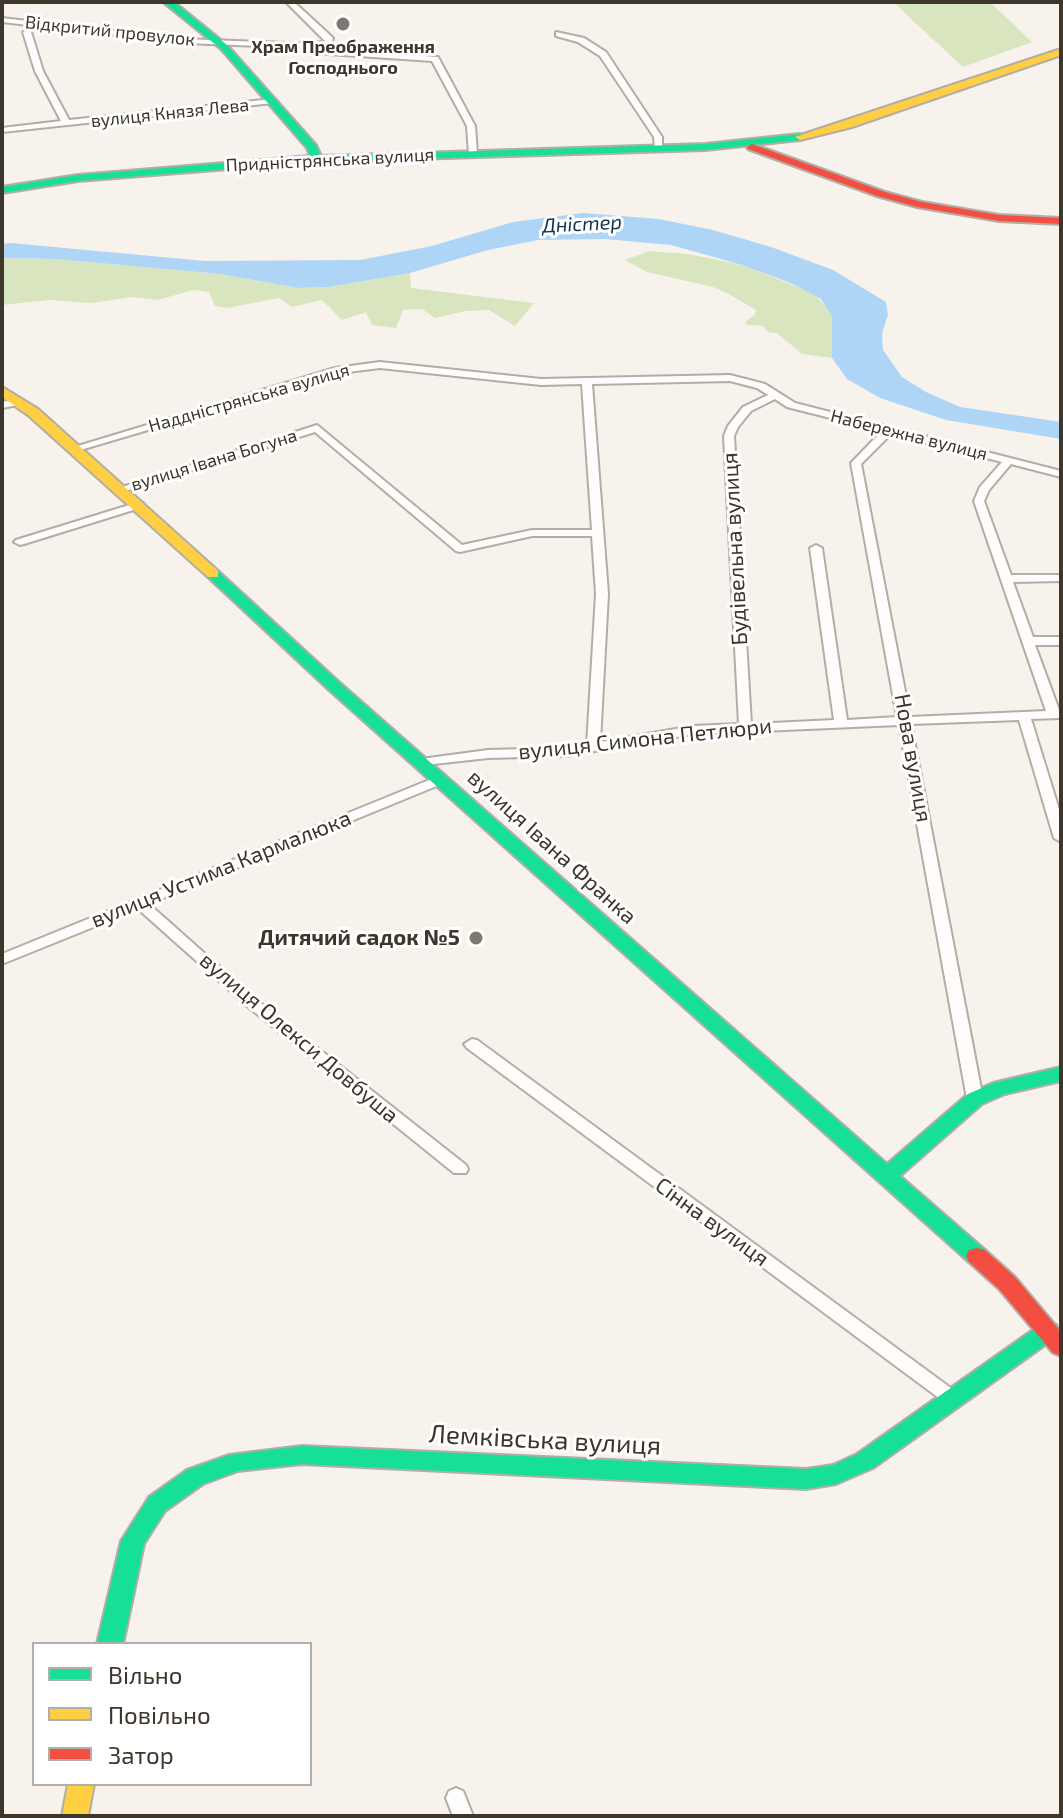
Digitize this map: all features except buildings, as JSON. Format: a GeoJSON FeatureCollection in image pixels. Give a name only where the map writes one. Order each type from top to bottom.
{"type":"FeatureCollection","features":[{"type":"Feature","properties":{"kind":"main road"},"geometry":{"type":"LineString","coordinates":[[168,2],[221,44],[312,147],[317,159]]}},
{"type":"Feature","properties":{"kind":"main road","name":"Придністрянська вулиця"},"geometry":{"type":"LineString","coordinates":[[2,190],[78,178],[317,159],[659,149],[786,140],[848,125],[1061,52]]}},
{"type":"Feature","properties":{"kind":"main road"},"geometry":{"type":"LineString","coordinates":[[747,145],[881,194],[921,205],[999,218],[1061,221]]}},
{"type":"Feature","properties":{"kind":"main road","name":"вулиця Івана Франка"},"geometry":{"type":"LineString","coordinates":[[2,391],[11,403],[121,489],[439,780],[1007,1283],[1061,1347]]}},
{"type":"Feature","properties":{"kind":"main road"},"geometry":{"type":"LineString","coordinates":[[886,1176],[975,1099],[1000,1088],[1061,1074]]}},
{"type":"Feature","properties":{"kind":"main road","name":"Лемківська вулиця"},"geometry":{"type":"LineString","coordinates":[[110,1642],[133,1541],[157,1504],[195,1477],[237,1462],[302,1455],[806,1479],[836,1474],[865,1461],[1048,1331]]}},
{"type":"Feature","properties":{"kind":"main road"},"geometry":{"type":"LineString","coordinates":[[75,1816],[81,1786]]}},
{"type":"Feature","properties":{"kind":"street"},"geometry":{"type":"LineString","coordinates":[[221,44],[312,46],[328,43],[330,40],[290,2]]}},
{"type":"Feature","properties":{"kind":"street","name":"Відкритий провулок"},"geometry":{"type":"LineString","coordinates":[[3,25],[221,44]]}},
{"type":"Feature","properties":{"kind":"street","name":"вулиця Князя Лева"},"geometry":{"type":"LineString","coordinates":[[27,32],[39,71],[66,123]]}},
{"type":"Feature","properties":{"kind":"street"},"geometry":{"type":"LineString","coordinates":[[559,34],[581,40],[603,54],[658,137],[659,149]]}},
{"type":"Feature","properties":{"kind":"street"},"geometry":{"type":"LineString","coordinates":[[221,44],[435,59],[471,126],[473,154]]}},
{"type":"Feature","properties":{"kind":"street","name":"вулиця Князя Лева"},"geometry":{"type":"LineString","coordinates":[[2,130],[273,101]]}},
{"type":"Feature","properties":{"kind":"street","name":"Наддністрянська вулиця"},"geometry":{"type":"LineString","coordinates":[[73,449],[339,370],[367,365],[514,381],[587,382],[711,376],[761,386]]}},
{"type":"Feature","properties":{"kind":"street"},"geometry":{"type":"LineString","coordinates":[[587,382],[602,594],[593,747]]}},
{"type":"Feature","properties":{"kind":"street","name":"Набережна вулиця"},"geometry":{"type":"LineString","coordinates":[[761,386],[791,405],[1061,474]]}},
{"type":"Feature","properties":{"kind":"street","name":"Будівельна вулиця"},"geometry":{"type":"LineString","coordinates":[[745,727],[729,436],[747,409],[775,395]]}},
{"type":"Feature","properties":{"kind":"street","name":"вулиця Івана Богуна"},"geometry":{"type":"LineString","coordinates":[[121,489],[317,428],[460,549],[532,533],[598,533]]}},
{"type":"Feature","properties":{"kind":"street","name":"Нова вулиця"},"geometry":{"type":"LineString","coordinates":[[890,429],[856,463],[907,722],[975,1099]]}},
{"type":"Feature","properties":{"kind":"street"},"geometry":{"type":"LineString","coordinates":[[1009,460],[984,489],[979,501],[1005,579],[1058,714]]}},
{"type":"Feature","properties":{"kind":"street"},"geometry":{"type":"LineString","coordinates":[[20,542],[139,505]]}},
{"type":"Feature","properties":{"kind":"street"},"geometry":{"type":"LineString","coordinates":[[816,548],[841,723]]}},
{"type":"Feature","properties":{"kind":"street"},"geometry":{"type":"LineString","coordinates":[[1005,579],[1061,578]]}},
{"type":"Feature","properties":{"kind":"street"},"geometry":{"type":"LineString","coordinates":[[1028,641],[1061,641]]}},
{"type":"Feature","properties":{"kind":"street","name":"вулиця Симона Петлюри"},"geometry":{"type":"LineString","coordinates":[[421,763],[474,755],[566,752],[644,736],[745,727],[1058,714]]}},
{"type":"Feature","properties":{"kind":"street"},"geometry":{"type":"LineString","coordinates":[[1024,717],[1061,838]]}},
{"type":"Feature","properties":{"kind":"street","name":"вулиця Устима Кармалюка"},"geometry":{"type":"LineString","coordinates":[[2,959],[439,780]]}},
{"type":"Feature","properties":{"kind":"street","name":"вулиця Олекси Довбуша"},"geometry":{"type":"LineString","coordinates":[[140,903],[252,1003],[460,1169]]}},
{"type":"Feature","properties":{"kind":"street","name":"Сінна вулиця"},"geometry":{"type":"LineString","coordinates":[[472,1044],[953,1399]]}},
{"type":"Feature","properties":{"kind":"green space"},"geometry":{"type":"Polygon","coordinates":[[[893,2],[990,2],[1032,42],[963,67],[893,2]]]}},
{"type":"Feature","properties":{"kind":"green space"},"geometry":{"type":"Polygon","coordinates":[[[649,251],[688,254],[742,265],[813,293],[832,312],[832,358],[802,354],[777,333],[768,332],[763,326],[747,325],[745,322],[755,315],[756,310],[727,293],[647,272],[625,260],[649,251]]]}},
{"type":"Feature","properties":{"kind":"green space"},"geometry":{"type":"Polygon","coordinates":[[[2,258],[55,259],[220,274],[299,288],[329,287],[410,273],[411,288],[534,303],[515,326],[489,310],[465,311],[435,318],[422,309],[403,310],[396,328],[372,325],[366,312],[342,320],[322,300],[292,307],[279,298],[227,308],[215,306],[209,292],[193,290],[158,300],[132,297],[91,303],[49,300],[2,305],[2,258]]]}},
{"type":"Feature","properties":{"kind":"water","name":"Дністер"},"geometry":{"type":"Polygon","coordinates":[[[583,213],[659,219],[713,230],[833,270],[886,302],[888,315],[882,333],[883,350],[902,377],[960,407],[1061,422],[1061,439],[946,420],[880,398],[847,379],[832,358],[832,316],[821,299],[793,284],[742,265],[671,245],[605,239],[538,240],[488,250],[410,273],[329,287],[299,288],[220,274],[55,259],[2,258],[2,244],[11,243],[205,261],[360,260],[432,246],[513,222],[583,213]]]}},
{"type":"Feature","properties":{"kind":"traffic: fast"},"geometry":{"type":"LineString","coordinates":[[168,2],[224,47],[312,147],[317,159]]}},
{"type":"Feature","properties":{"kind":"traffic: fast"},"geometry":{"type":"LineString","coordinates":[[2,190],[78,178],[317,159],[705,147],[800,137]]}},
{"type":"Feature","properties":{"kind":"traffic: fast"},"geometry":{"type":"LineString","coordinates":[[213,574],[334,686],[977,1256]]}},
{"type":"Feature","properties":{"kind":"traffic: fast"},"geometry":{"type":"LineString","coordinates":[[886,1176],[975,1099],[1000,1088],[1061,1074]]}},
{"type":"Feature","properties":{"kind":"traffic: fast"},"geometry":{"type":"LineString","coordinates":[[110,1642],[133,1541],[157,1504],[195,1477],[237,1462],[302,1455],[806,1479],[836,1474],[865,1461],[1048,1331]]}},
{"type":"Feature","properties":{"kind":"traffic: slow"},"geometry":{"type":"LineString","coordinates":[[800,137],[848,125],[1061,52]]}},
{"type":"Feature","properties":{"kind":"traffic: slow"},"geometry":{"type":"LineString","coordinates":[[2,391],[33,412],[213,574]]}},
{"type":"Feature","properties":{"kind":"traffic: slow"},"geometry":{"type":"LineString","coordinates":[[75,1816],[81,1786]]}},
{"type":"Feature","properties":{"kind":"traffic: jam"},"geometry":{"type":"LineString","coordinates":[[752,147],[881,194],[921,205],[999,218],[1061,221]]}},
{"type":"Feature","properties":{"kind":"traffic: jam"},"geometry":{"type":"LineString","coordinates":[[977,1256],[1007,1283],[1061,1347]]}},
{"type":"Feature","properties":{"kind":"place","name":"Храм Преображення Господнього"},"geometry":{"type":"Point","coordinates":[343,24]}},
{"type":"Feature","properties":{"kind":"place","name":"Дитячий садок №5"},"geometry":{"type":"Point","coordinates":[476,938]}}]}
